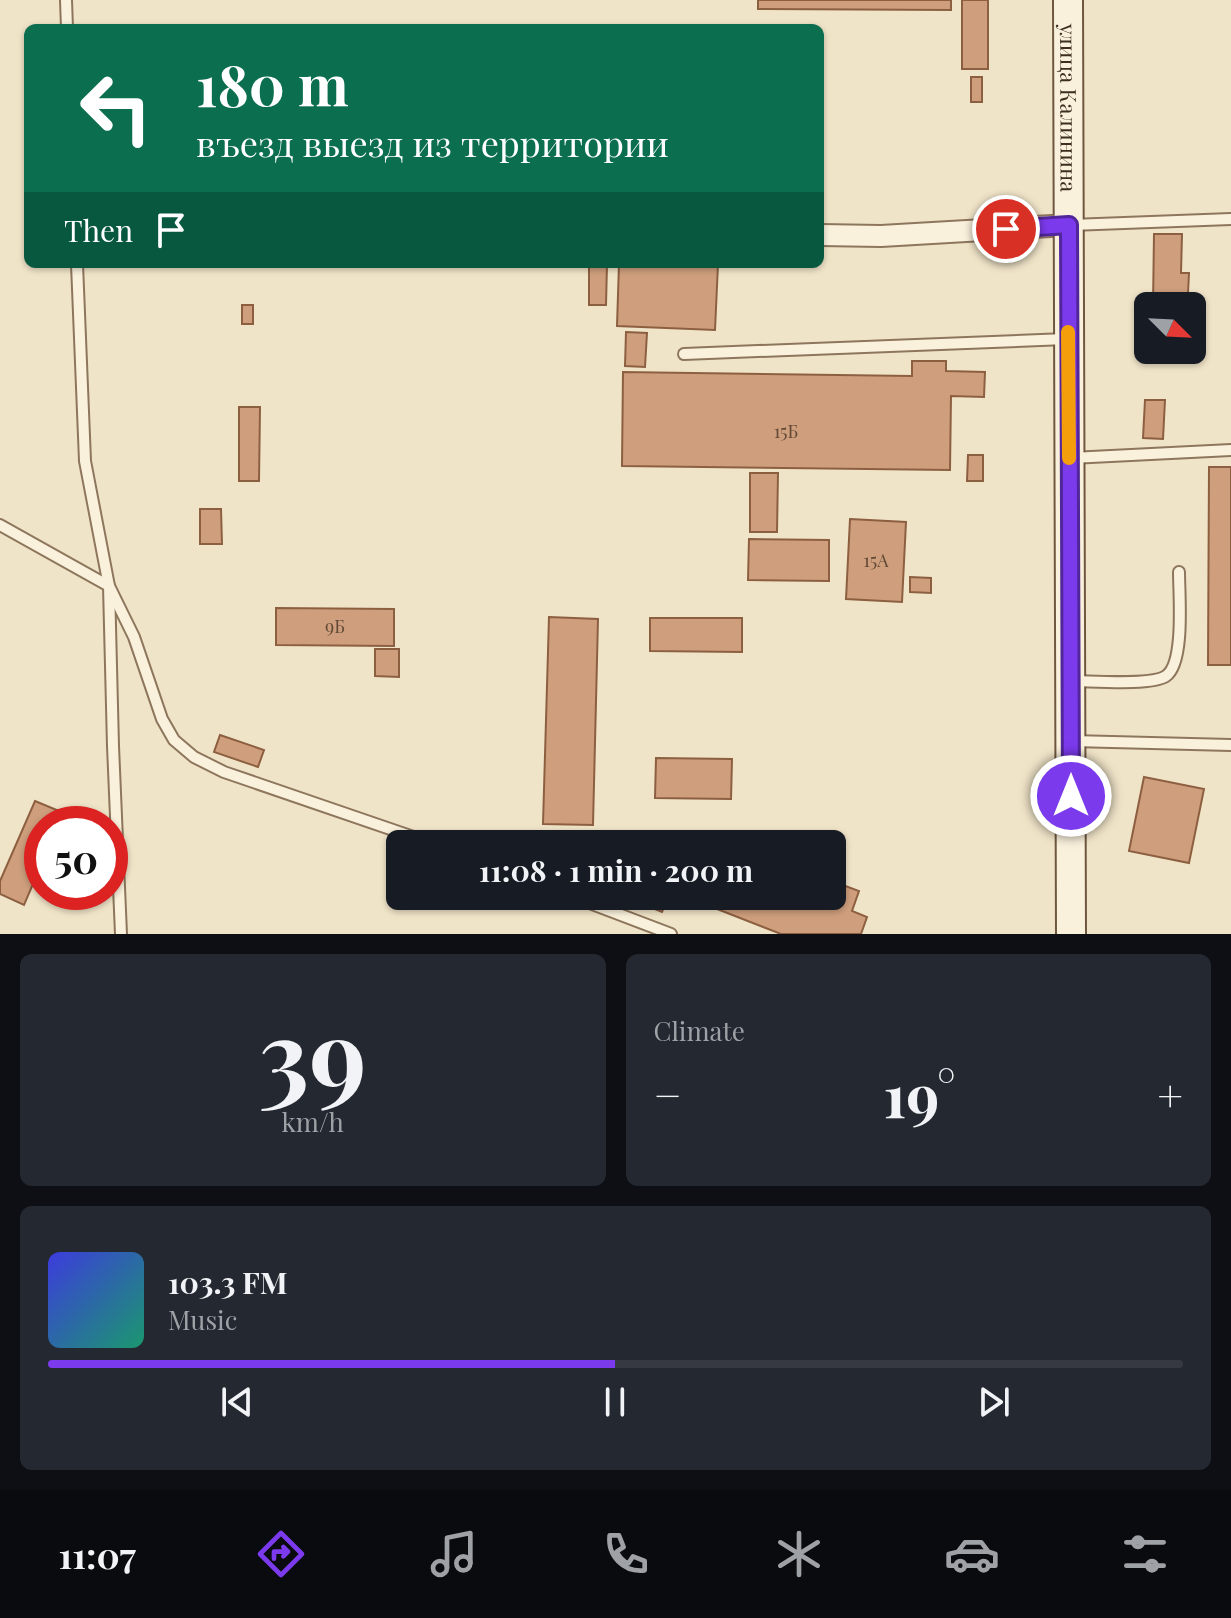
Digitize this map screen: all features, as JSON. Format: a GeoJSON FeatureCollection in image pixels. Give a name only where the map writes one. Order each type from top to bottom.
{"type":"FeatureCollection","features":[{"type":"Feature","properties":{"kind":"main road","name":"улица Калинина"},"geometry":{"type":"LineString","coordinates":[[1068,0],[1071,934]]}},
{"type":"Feature","properties":{"kind":"street"},"geometry":{"type":"LineString","coordinates":[[824,235],[881,236],[1069,225]]}},
{"type":"Feature","properties":{"kind":"lane"},"geometry":{"type":"LineString","coordinates":[[66,0],[67,24]]}},
{"type":"Feature","properties":{"kind":"lane"},"geometry":{"type":"LineString","coordinates":[[1069,225],[1231,219]]}},
{"type":"Feature","properties":{"kind":"lane"},"geometry":{"type":"LineString","coordinates":[[77,268],[85,461],[109,586],[121,934]]}},
{"type":"Feature","properties":{"kind":"lane"},"geometry":{"type":"LineString","coordinates":[[684,354],[1068,339]]}},
{"type":"Feature","properties":{"kind":"lane"},"geometry":{"type":"LineString","coordinates":[[1069,458],[1231,450]]}},
{"type":"Feature","properties":{"kind":"lane"},"geometry":{"type":"LineString","coordinates":[[0,525],[109,586],[134,637],[162,719],[174,740],[194,757],[224,772],[393,830]]}},
{"type":"Feature","properties":{"kind":"lane"},"geometry":{"type":"LineString","coordinates":[[1070,681],[1144,681],[1167,675],[1175,666],[1179,651],[1179,572]]}},
{"type":"Feature","properties":{"kind":"lane"},"geometry":{"type":"LineString","coordinates":[[1070,741],[1231,745]]}},
{"type":"Feature","properties":{"kind":"lane"},"geometry":{"type":"LineString","coordinates":[[608,910],[671,934]]}},
{"type":"Feature","properties":{"kind":"building"},"geometry":{"type":"Polygon","coordinates":[[[758,0],[951,0],[951,10],[758,9],[758,0]]]}},
{"type":"Feature","properties":{"kind":"building"},"geometry":{"type":"Polygon","coordinates":[[[962,0],[988,0],[988,69],[962,69],[962,0]]]}},
{"type":"Feature","properties":{"kind":"building"},"geometry":{"type":"Polygon","coordinates":[[[971,77],[982,77],[982,102],[971,102],[971,77]]]}},
{"type":"Feature","properties":{"kind":"building"},"geometry":{"type":"Polygon","coordinates":[[[1154,234],[1182,234],[1181,273],[1189,273],[1188,292],[1153,292],[1154,234]]]}},
{"type":"Feature","properties":{"kind":"building"},"geometry":{"type":"Polygon","coordinates":[[[589,268],[607,268],[606,305],[589,305],[589,268]]]}},
{"type":"Feature","properties":{"kind":"building"},"geometry":{"type":"Polygon","coordinates":[[[619,268],[718,268],[715,330],[617,326],[619,268]]]}},
{"type":"Feature","properties":{"kind":"building"},"geometry":{"type":"Polygon","coordinates":[[[242,305],[253,305],[253,324],[242,324],[242,305]]]}},
{"type":"Feature","properties":{"kind":"building"},"geometry":{"type":"Polygon","coordinates":[[[626,332],[647,333],[645,367],[625,366],[626,332]]]}},
{"type":"Feature","properties":{"kind":"building"},"geometry":{"type":"Polygon","coordinates":[[[912,361],[946,361],[946,371],[985,372],[984,397],[951,396],[950,470],[622,466],[623,372],[912,376],[912,361]]]}},
{"type":"Feature","properties":{"kind":"building"},"geometry":{"type":"Polygon","coordinates":[[[1145,400],[1165,400],[1163,439],[1143,438],[1145,400]]]}},
{"type":"Feature","properties":{"kind":"building"},"geometry":{"type":"Polygon","coordinates":[[[239,407],[260,407],[259,481],[239,481],[239,407]]]}},
{"type":"Feature","properties":{"kind":"building"},"geometry":{"type":"Polygon","coordinates":[[[968,455],[983,455],[983,481],[967,481],[968,455]]]}},
{"type":"Feature","properties":{"kind":"building"},"geometry":{"type":"Polygon","coordinates":[[[1209,467],[1231,467],[1231,665],[1208,665],[1209,467]]]}},
{"type":"Feature","properties":{"kind":"building"},"geometry":{"type":"Polygon","coordinates":[[[750,473],[778,473],[777,532],[750,532],[750,473]]]}},
{"type":"Feature","properties":{"kind":"building"},"geometry":{"type":"Polygon","coordinates":[[[200,509],[221,509],[222,544],[200,544],[200,509]]]}},
{"type":"Feature","properties":{"kind":"building"},"geometry":{"type":"Polygon","coordinates":[[[850,519],[906,522],[902,602],[846,599],[850,519]]]}},
{"type":"Feature","properties":{"kind":"building"},"geometry":{"type":"Polygon","coordinates":[[[749,539],[829,540],[829,581],[748,580],[749,539]]]}},
{"type":"Feature","properties":{"kind":"building"},"geometry":{"type":"Polygon","coordinates":[[[910,577],[931,578],[931,593],[910,592],[910,577]]]}},
{"type":"Feature","properties":{"kind":"building"},"geometry":{"type":"Polygon","coordinates":[[[276,608],[394,609],[394,646],[276,645],[276,608]]]}},
{"type":"Feature","properties":{"kind":"building"},"geometry":{"type":"Polygon","coordinates":[[[549,617],[598,619],[593,825],[543,824],[549,617]]]}},
{"type":"Feature","properties":{"kind":"building"},"geometry":{"type":"Polygon","coordinates":[[[650,618],[742,618],[742,652],[650,651],[650,618]]]}},
{"type":"Feature","properties":{"kind":"building"},"geometry":{"type":"Polygon","coordinates":[[[375,649],[399,649],[399,677],[375,676],[375,649]]]}},
{"type":"Feature","properties":{"kind":"building"},"geometry":{"type":"Polygon","coordinates":[[[220,735],[264,750],[258,767],[214,752],[220,735]]]}},
{"type":"Feature","properties":{"kind":"building"},"geometry":{"type":"Polygon","coordinates":[[[656,758],[732,759],[731,799],[655,798],[656,758]]]}},
{"type":"Feature","properties":{"kind":"building"},"geometry":{"type":"Polygon","coordinates":[[[1144,777],[1204,789],[1189,863],[1129,851],[1144,777]]]}},
{"type":"Feature","properties":{"kind":"building"},"geometry":{"type":"Polygon","coordinates":[[[24,826],[24,905],[0,894],[0,881],[24,826]]]}},
{"type":"Feature","properties":{"kind":"building"},"geometry":{"type":"Polygon","coordinates":[[[846,886],[859,891],[852,911],[867,917],[861,934],[781,934],[720,910],[846,910],[846,886]]]}},
{"type":"Feature","properties":{"kind":"slow traffic"},"geometry":{"type":"LineString","coordinates":[[1068,332],[1069,458]]}},
{"type":"Feature","properties":{"kind":"route"},"geometry":{"type":"LineString","coordinates":[[1006,229],[1069,225],[1071,796]]}}]}
